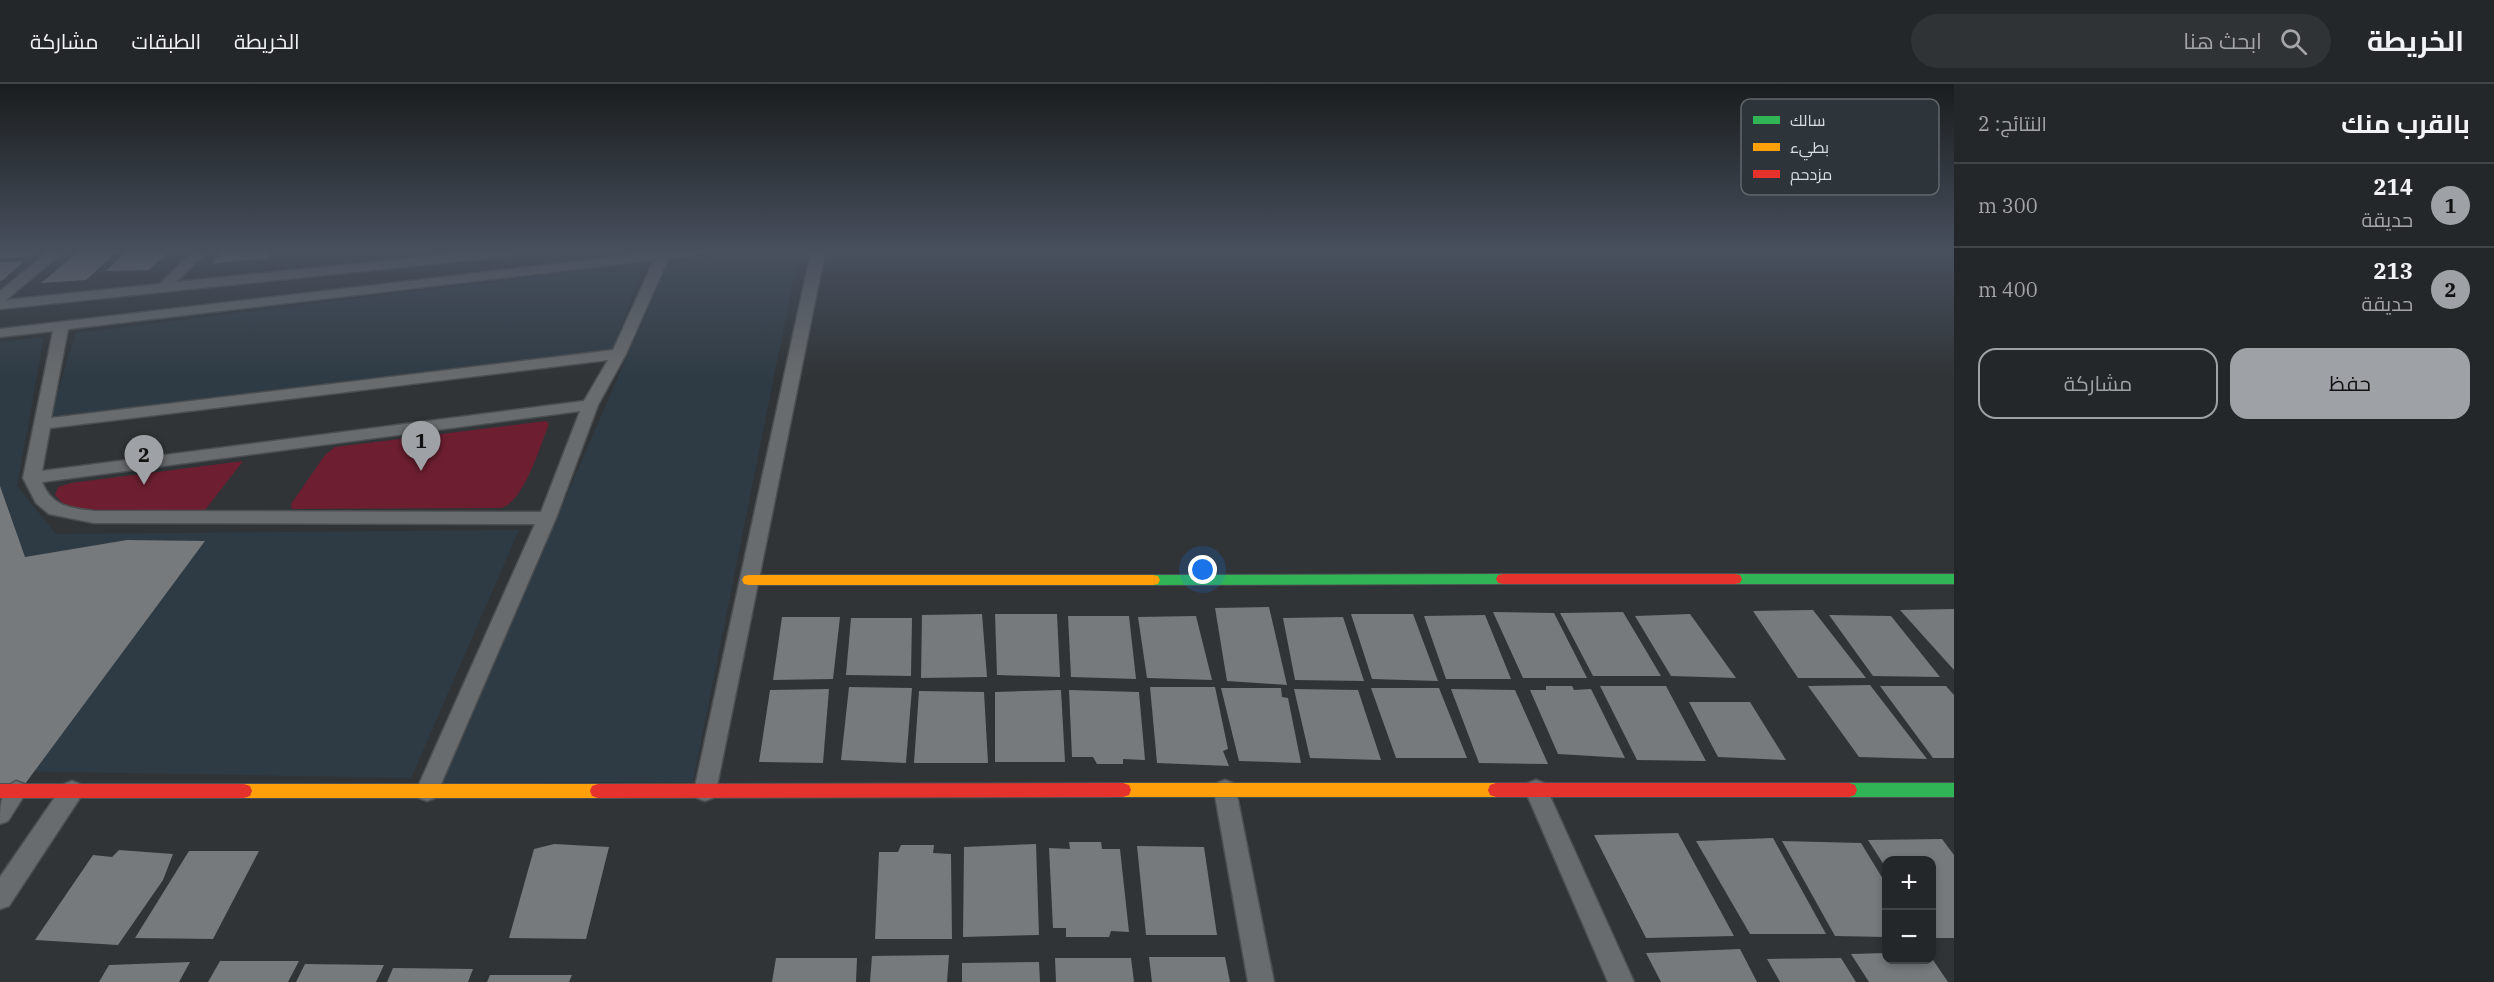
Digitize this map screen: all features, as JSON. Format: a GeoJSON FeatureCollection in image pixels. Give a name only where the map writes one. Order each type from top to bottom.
{"type":"FeatureCollection","features":[{"type":"Feature","properties":{"kind":"street"},"geometry":{"type":"LineString","coordinates":[[0,305],[106,294]]}},
{"type":"Feature","properties":{"kind":"street"},"geometry":{"type":"LineString","coordinates":[[0,333],[333,294]]}},
{"type":"Feature","properties":{"kind":"street"},"geometry":{"type":"LineString","coordinates":[[427,791],[547,518],[590,405],[619,354],[646,294]]}},
{"type":"Feature","properties":{"kind":"street"},"geometry":{"type":"LineString","coordinates":[[705,791],[809,294]]}},
{"type":"Feature","properties":{"kind":"street"},"geometry":{"type":"LineString","coordinates":[[61,326],[32,478],[38,498],[58,513],[94,517],[547,518]]}},
{"type":"Feature","properties":{"kind":"street"},"geometry":{"type":"LineString","coordinates":[[41,424],[619,354]]}},
{"type":"Feature","properties":{"kind":"street"},"geometry":{"type":"LineString","coordinates":[[32,478],[590,405]]}},
{"type":"Feature","properties":{"kind":"street"},"geometry":{"type":"LineString","coordinates":[[749,580],[1954,579]]}},
{"type":"Feature","properties":{"kind":"street"},"geometry":{"type":"LineString","coordinates":[[1225,790],[1262,982]]}},
{"type":"Feature","properties":{"kind":"street"},"geometry":{"type":"LineString","coordinates":[[1536,790],[1621,982]]}},
{"type":"Feature","properties":{"kind":"street"},"geometry":{"type":"LineString","coordinates":[[0,814],[8,791],[1954,790]]}},
{"type":"Feature","properties":{"kind":"street"},"geometry":{"type":"LineString","coordinates":[[0,898],[72,791]]}},
{"type":"Feature","properties":{"kind":"shaded area"},"geometry":{"type":"Polygon","coordinates":[[[394,294],[633,294],[612,351],[49,418],[76,333],[394,294]]]}},
{"type":"Feature","properties":{"kind":"shaded area"},"geometry":{"type":"Polygon","coordinates":[[[654,294],[791,294],[693,782],[442,783],[654,294]]]}},
{"type":"Feature","properties":{"kind":"shaded area"},"geometry":{"type":"Polygon","coordinates":[[[44,337],[17,486],[56,534],[519,530],[411,778],[0,771],[0,342],[44,337]]]}},
{"type":"Feature","properties":{"kind":"shaded area"},"geometry":{"type":"Polygon","coordinates":[[[546,421],[549,424],[524,485],[509,504],[501,508],[292,509],[291,504],[325,455],[335,447],[546,421]]]}},
{"type":"Feature","properties":{"kind":"shaded area"},"geometry":{"type":"Polygon","coordinates":[[[243,461],[205,510],[70,511],[55,495],[58,487],[71,483],[243,461]]]}},
{"type":"Feature","properties":{"kind":"building"},"geometry":{"type":"Polygon","coordinates":[[[0,486],[25,557],[127,540],[205,541],[22,788],[0,788],[0,486]]]}},
{"type":"Feature","properties":{"kind":"building"},"geometry":{"type":"Polygon","coordinates":[[[1269,607],[1287,685],[1227,681],[1215,608],[1269,607]]]}},
{"type":"Feature","properties":{"kind":"building"},"geometry":{"type":"Polygon","coordinates":[[[1954,609],[1954,670],[1900,610],[1954,609]]]}},
{"type":"Feature","properties":{"kind":"building"},"geometry":{"type":"Polygon","coordinates":[[[1813,610],[1866,678],[1798,678],[1753,611],[1813,610]]]}},
{"type":"Feature","properties":{"kind":"building"},"geometry":{"type":"Polygon","coordinates":[[[1493,612],[1554,613],[1587,678],[1523,678],[1493,612]]]}},
{"type":"Feature","properties":{"kind":"building"},"geometry":{"type":"Polygon","coordinates":[[[1623,612],[1661,676],[1593,676],[1560,613],[1623,612]]]}},
{"type":"Feature","properties":{"kind":"building"},"geometry":{"type":"Polygon","coordinates":[[[982,614],[987,677],[921,678],[922,615],[982,614]]]}},
{"type":"Feature","properties":{"kind":"building"},"geometry":{"type":"Polygon","coordinates":[[[995,614],[1057,614],[1060,677],[997,675],[995,614]]]}},
{"type":"Feature","properties":{"kind":"building"},"geometry":{"type":"Polygon","coordinates":[[[1351,614],[1413,614],[1438,681],[1372,679],[1351,614]]]}},
{"type":"Feature","properties":{"kind":"building"},"geometry":{"type":"Polygon","coordinates":[[[1690,614],[1736,678],[1671,676],[1635,616],[1690,614]]]}},
{"type":"Feature","properties":{"kind":"building"},"geometry":{"type":"Polygon","coordinates":[[[1485,615],[1511,679],[1446,679],[1424,616],[1485,615]]]}},
{"type":"Feature","properties":{"kind":"building"},"geometry":{"type":"Polygon","coordinates":[[[1829,615],[1891,616],[1940,677],[1873,676],[1829,615]]]}},
{"type":"Feature","properties":{"kind":"building"},"geometry":{"type":"Polygon","coordinates":[[[1068,616],[1129,616],[1136,679],[1071,677],[1068,616]]]}},
{"type":"Feature","properties":{"kind":"building"},"geometry":{"type":"Polygon","coordinates":[[[1196,616],[1212,680],[1147,678],[1138,617],[1196,616]]]}},
{"type":"Feature","properties":{"kind":"building"},"geometry":{"type":"Polygon","coordinates":[[[782,617],[840,617],[833,679],[773,680],[782,617]]]}},
{"type":"Feature","properties":{"kind":"building"},"geometry":{"type":"Polygon","coordinates":[[[1343,617],[1364,681],[1295,680],[1283,618],[1343,617]]]}},
{"type":"Feature","properties":{"kind":"building"},"geometry":{"type":"Polygon","coordinates":[[[851,618],[912,618],[911,676],[846,675],[851,618]]]}},
{"type":"Feature","properties":{"kind":"building"},"geometry":{"type":"Polygon","coordinates":[[[1870,685],[1927,759],[1859,757],[1808,686],[1870,685]]]}},
{"type":"Feature","properties":{"kind":"building"},"geometry":{"type":"Polygon","coordinates":[[[1546,686],[1572,686],[1574,690],[1591,689],[1625,758],[1558,754],[1530,690],[1546,690],[1546,686]]]}},
{"type":"Feature","properties":{"kind":"building"},"geometry":{"type":"Polygon","coordinates":[[[1600,686],[1666,686],[1706,761],[1637,760],[1600,686]]]}},
{"type":"Feature","properties":{"kind":"building"},"geometry":{"type":"Polygon","coordinates":[[[1880,686],[1946,686],[1954,695],[1954,758],[1933,758],[1880,686]]]}},
{"type":"Feature","properties":{"kind":"building"},"geometry":{"type":"Polygon","coordinates":[[[849,687],[912,688],[906,763],[841,760],[849,687]]]}},
{"type":"Feature","properties":{"kind":"building"},"geometry":{"type":"Polygon","coordinates":[[[1150,687],[1215,687],[1228,749],[1223,751],[1229,766],[1157,763],[1150,687]]]}},
{"type":"Feature","properties":{"kind":"building"},"geometry":{"type":"Polygon","coordinates":[[[1221,688],[1281,688],[1282,697],[1288,698],[1301,763],[1239,761],[1221,688]]]}},
{"type":"Feature","properties":{"kind":"building"},"geometry":{"type":"Polygon","coordinates":[[[1371,688],[1439,688],[1467,758],[1396,758],[1371,688]]]}},
{"type":"Feature","properties":{"kind":"building"},"geometry":{"type":"Polygon","coordinates":[[[829,689],[823,763],[759,762],[770,690],[829,689]]]}},
{"type":"Feature","properties":{"kind":"building"},"geometry":{"type":"Polygon","coordinates":[[[1294,689],[1358,690],[1381,760],[1310,758],[1294,689]]]}},
{"type":"Feature","properties":{"kind":"building"},"geometry":{"type":"Polygon","coordinates":[[[1451,689],[1515,690],[1548,764],[1479,763],[1451,689]]]}},
{"type":"Feature","properties":{"kind":"building"},"geometry":{"type":"Polygon","coordinates":[[[1061,690],[1065,762],[995,762],[995,692],[1061,690]]]}},
{"type":"Feature","properties":{"kind":"building"},"geometry":{"type":"Polygon","coordinates":[[[1069,690],[1139,692],[1145,760],[1123,759],[1123,764],[1097,764],[1093,757],[1072,757],[1069,690]]]}},
{"type":"Feature","properties":{"kind":"building"},"geometry":{"type":"Polygon","coordinates":[[[919,691],[984,692],[988,763],[914,763],[919,691]]]}},
{"type":"Feature","properties":{"kind":"building"},"geometry":{"type":"Polygon","coordinates":[[[1689,702],[1750,702],[1786,760],[1718,757],[1689,702]]]}},
{"type":"Feature","properties":{"kind":"building"},"geometry":{"type":"Polygon","coordinates":[[[1678,833],[1734,936],[1646,938],[1594,835],[1678,833]]]}},
{"type":"Feature","properties":{"kind":"building"},"geometry":{"type":"Polygon","coordinates":[[[1773,838],[1826,934],[1750,934],[1696,841],[1773,838]]]}},
{"type":"Feature","properties":{"kind":"building"},"geometry":{"type":"Polygon","coordinates":[[[1942,839],[1954,855],[1954,938],[1936,938],[1936,856],[1882,856],[1882,862],[1868,840],[1942,839]]]}},
{"type":"Feature","properties":{"kind":"building"},"geometry":{"type":"Polygon","coordinates":[[[1782,841],[1861,843],[1882,877],[1882,937],[1835,936],[1782,841]]]}},
{"type":"Feature","properties":{"kind":"building"},"geometry":{"type":"Polygon","coordinates":[[[1069,842],[1101,842],[1102,849],[1120,849],[1129,932],[1111,931],[1109,937],[1066,937],[1066,928],[1053,928],[1049,848],[1070,849],[1069,842]]]}},
{"type":"Feature","properties":{"kind":"building"},"geometry":{"type":"Polygon","coordinates":[[[554,844],[609,847],[586,939],[509,938],[534,849],[554,844]]]}},
{"type":"Feature","properties":{"kind":"building"},"geometry":{"type":"Polygon","coordinates":[[[1036,844],[1039,935],[963,937],[964,847],[1036,844]]]}},
{"type":"Feature","properties":{"kind":"building"},"geometry":{"type":"Polygon","coordinates":[[[901,845],[934,845],[933,853],[951,854],[952,939],[875,939],[879,852],[898,852],[901,845]]]}},
{"type":"Feature","properties":{"kind":"building"},"geometry":{"type":"Polygon","coordinates":[[[1137,846],[1204,847],[1217,935],[1146,935],[1137,846]]]}},
{"type":"Feature","properties":{"kind":"building"},"geometry":{"type":"Polygon","coordinates":[[[119,850],[173,854],[163,880],[118,945],[35,940],[93,855],[112,857],[119,850]]]}},
{"type":"Feature","properties":{"kind":"building"},"geometry":{"type":"Polygon","coordinates":[[[189,851],[259,851],[213,939],[135,938],[189,851]]]}},
{"type":"Feature","properties":{"kind":"building"},"geometry":{"type":"Polygon","coordinates":[[[1740,949],[1757,982],[1661,982],[1646,953],[1740,949]]]}},
{"type":"Feature","properties":{"kind":"building"},"geometry":{"type":"Polygon","coordinates":[[[1882,953],[1882,964],[1936,964],[1948,982],[1869,982],[1851,954],[1882,953]]]}},
{"type":"Feature","properties":{"kind":"building"},"geometry":{"type":"Polygon","coordinates":[[[949,955],[947,982],[870,982],[872,956],[949,955]]]}},
{"type":"Feature","properties":{"kind":"building"},"geometry":{"type":"Polygon","coordinates":[[[1149,957],[1225,957],[1230,982],[1152,982],[1149,957]]]}},
{"type":"Feature","properties":{"kind":"building"},"geometry":{"type":"Polygon","coordinates":[[[776,958],[857,958],[856,982],[772,982],[776,958]]]}},
{"type":"Feature","properties":{"kind":"building"},"geometry":{"type":"Polygon","coordinates":[[[1055,958],[1131,958],[1134,982],[1056,982],[1055,958]]]}},
{"type":"Feature","properties":{"kind":"building"},"geometry":{"type":"Polygon","coordinates":[[[1841,958],[1856,982],[1780,982],[1767,959],[1841,958]]]}},
{"type":"Feature","properties":{"kind":"building"},"geometry":{"type":"Polygon","coordinates":[[[220,961],[299,961],[288,982],[208,982],[220,961]]]}},
{"type":"Feature","properties":{"kind":"building"},"geometry":{"type":"Polygon","coordinates":[[[190,962],[179,982],[99,982],[109,965],[190,962]]]}},
{"type":"Feature","properties":{"kind":"building"},"geometry":{"type":"Polygon","coordinates":[[[1039,962],[1040,982],[962,982],[962,963],[1039,962]]]}},
{"type":"Feature","properties":{"kind":"building"},"geometry":{"type":"Polygon","coordinates":[[[305,964],[384,965],[376,982],[296,982],[305,964]]]}},
{"type":"Feature","properties":{"kind":"building"},"geometry":{"type":"Polygon","coordinates":[[[393,968],[473,969],[468,982],[387,982],[393,968]]]}},
{"type":"Feature","properties":{"kind":"building"},"geometry":{"type":"Polygon","coordinates":[[[490,975],[572,975],[569,982],[487,982],[490,975]]]}},
{"type":"Feature","properties":{"kind":"traffic: fast"},"geometry":{"type":"LineString","coordinates":[[1153,580],[1503,579]]}},
{"type":"Feature","properties":{"kind":"traffic: fast"},"geometry":{"type":"LineString","coordinates":[[1735,579],[1954,579]]}},
{"type":"Feature","properties":{"kind":"traffic: fast"},"geometry":{"type":"LineString","coordinates":[[1849,790],[1954,790]]}},
{"type":"Feature","properties":{"kind":"traffic: slow"},"geometry":{"type":"LineString","coordinates":[[749,580],[1153,580]]}},
{"type":"Feature","properties":{"kind":"traffic: slow"},"geometry":{"type":"LineString","coordinates":[[1123,790],[1496,790]]}},
{"type":"Feature","properties":{"kind":"traffic: slow"},"geometry":{"type":"LineString","coordinates":[[244,791],[598,791]]}},
{"type":"Feature","properties":{"kind":"traffic: jam"},"geometry":{"type":"LineString","coordinates":[[1503,579],[1735,579]]}},
{"type":"Feature","properties":{"kind":"traffic: jam"},"geometry":{"type":"LineString","coordinates":[[598,791],[1123,790]]}},
{"type":"Feature","properties":{"kind":"traffic: jam"},"geometry":{"type":"LineString","coordinates":[[1496,790],[1849,790]]}},
{"type":"Feature","properties":{"kind":"traffic: jam"},"geometry":{"type":"LineString","coordinates":[[0,791],[244,791]]}},
{"type":"Feature","properties":{"kind":"place","name":"214"},"geometry":{"type":"Point","coordinates":[421,471]}},
{"type":"Feature","properties":{"kind":"place","name":"213"},"geometry":{"type":"Point","coordinates":[144,485]}}]}
